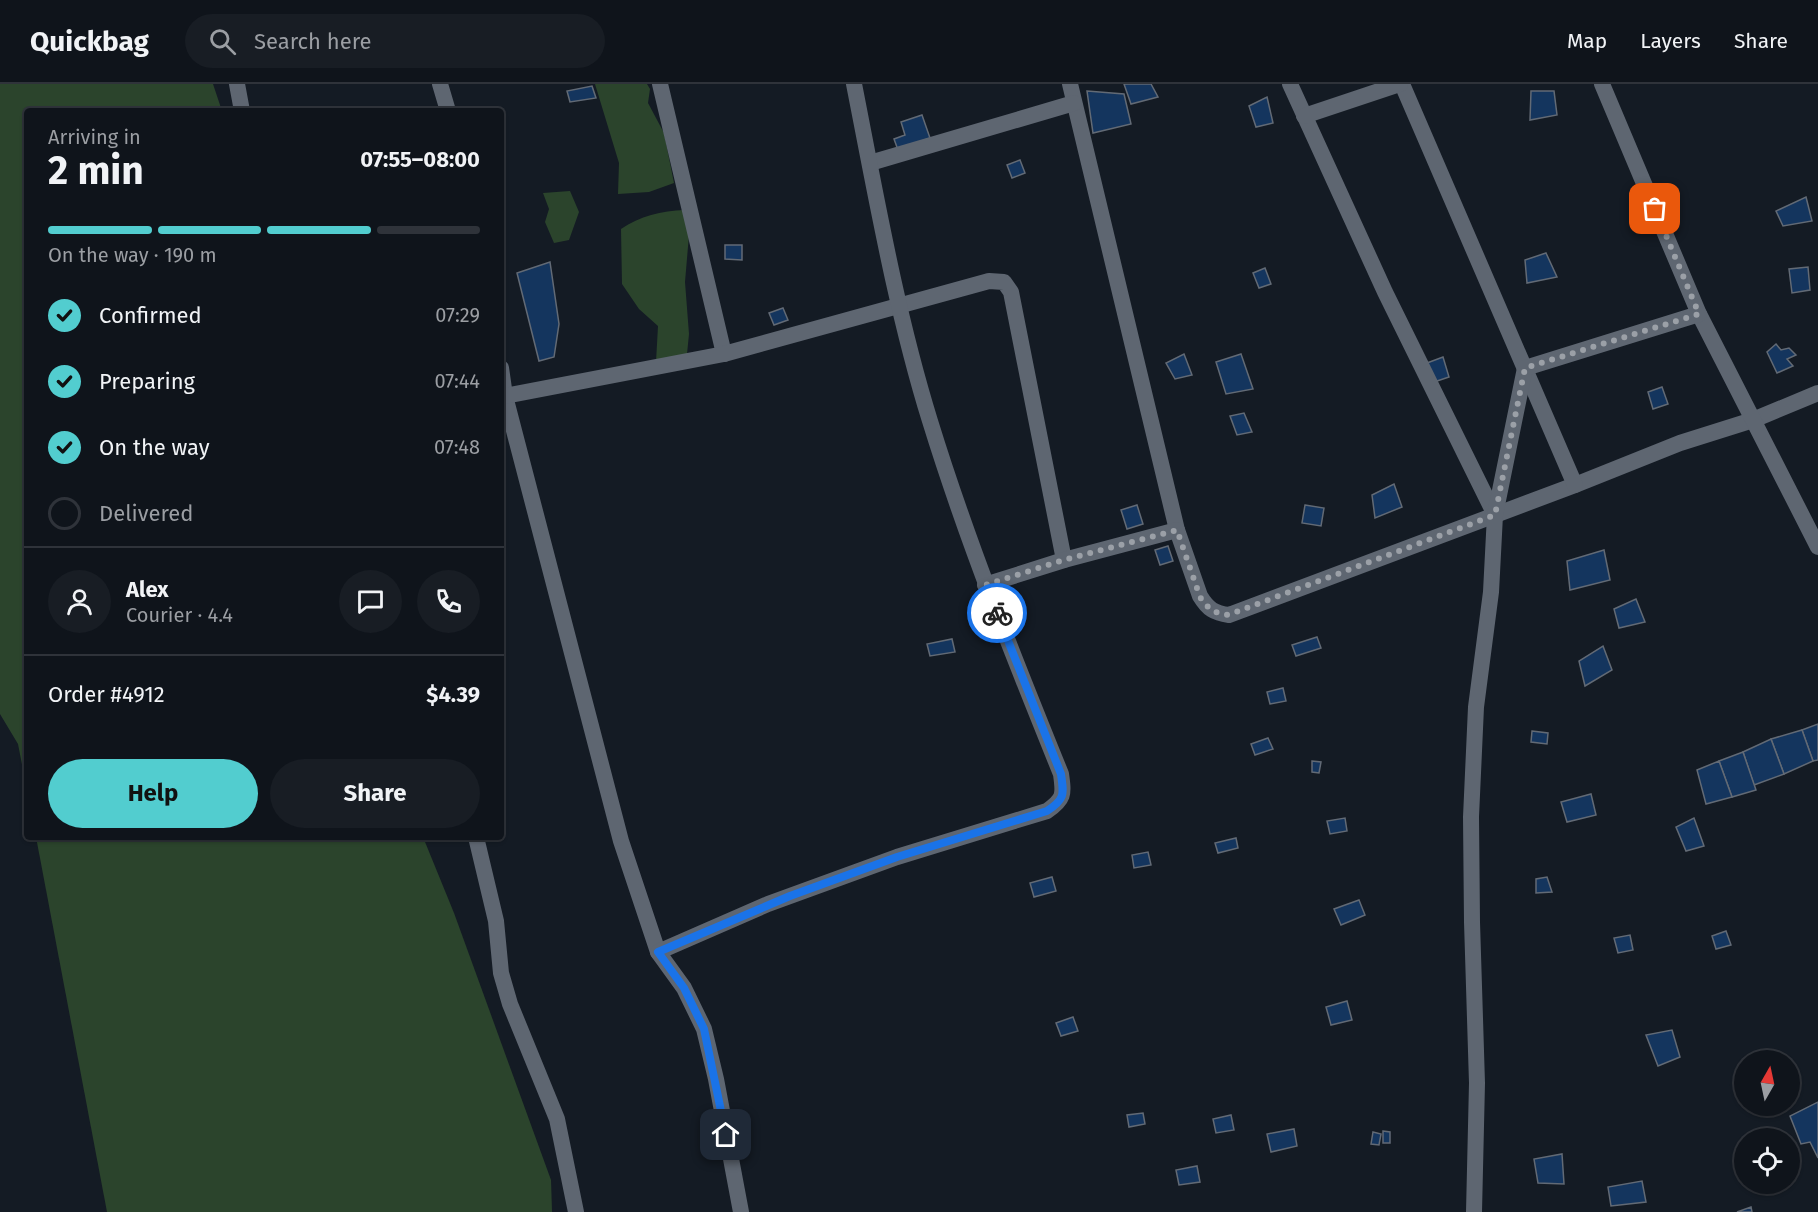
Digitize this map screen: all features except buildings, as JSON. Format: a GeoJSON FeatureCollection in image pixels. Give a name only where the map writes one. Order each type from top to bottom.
{"type":"FeatureCollection","features":[{"type":"Feature","properties":{"kind":"street"},"geometry":{"type":"LineString","coordinates":[[237,84],[241,108]]}},
{"type":"Feature","properties":{"kind":"street"},"geometry":{"type":"LineString","coordinates":[[440,84],[447,108]]}},
{"type":"Feature","properties":{"kind":"street"},"geometry":{"type":"LineString","coordinates":[[660,84],[724,354]]}},
{"type":"Feature","properties":{"kind":"street"},"geometry":{"type":"LineString","coordinates":[[658,952],[768,904],[897,857],[1047,811],[1059,802],[1064,792],[1061,774],[985,585],[929,419],[900,306],[854,84]]}},
{"type":"Feature","properties":{"kind":"street"},"geometry":{"type":"LineString","coordinates":[[1070,84],[1177,530],[1200,597],[1215,614],[1228,615],[1575,485],[1680,443],[1753,420],[1818,393]]}},
{"type":"Feature","properties":{"kind":"street"},"geometry":{"type":"LineString","coordinates":[[1290,84],[1385,292],[1495,515]]}},
{"type":"Feature","properties":{"kind":"street"},"geometry":{"type":"LineString","coordinates":[[1304,116],[1401,84],[1575,485]]}},
{"type":"Feature","properties":{"kind":"street"},"geometry":{"type":"LineString","coordinates":[[1602,84],[1699,314],[1818,547]]}},
{"type":"Feature","properties":{"kind":"street"},"geometry":{"type":"LineString","coordinates":[[870,163],[1074,103]]}},
{"type":"Feature","properties":{"kind":"street"},"geometry":{"type":"LineString","coordinates":[[505,396],[724,354],[989,281],[1004,282],[1008,286],[1064,560]]}},
{"type":"Feature","properties":{"kind":"street"},"geometry":{"type":"LineString","coordinates":[[1525,368],[1699,314]]}},
{"type":"Feature","properties":{"kind":"street"},"geometry":{"type":"LineString","coordinates":[[1474,1212],[1477,1083],[1471,817],[1476,707],[1491,592],[1495,515],[1525,368]]}},
{"type":"Feature","properties":{"kind":"street"},"geometry":{"type":"LineString","coordinates":[[504,389],[621,841],[658,952],[684,988],[704,1029],[716,1079],[741,1212]]}},
{"type":"Feature","properties":{"kind":"street"},"geometry":{"type":"LineString","coordinates":[[985,585],[1064,560],[1177,530]]}},
{"type":"Feature","properties":{"kind":"street"},"geometry":{"type":"LineString","coordinates":[[477,840],[496,921],[501,973],[510,1004],[557,1119],[576,1212]]}},
{"type":"Feature","properties":{"kind":"green space"},"geometry":{"type":"Polygon","coordinates":[[[0,84],[213,84],[221,108],[24,108],[24,775],[18,744],[0,714],[0,84]]]}},
{"type":"Feature","properties":{"kind":"green space"},"geometry":{"type":"Polygon","coordinates":[[[595,84],[647,84],[650,89],[648,103],[664,133],[674,183],[649,192],[618,194],[619,163],[595,84]]]}},
{"type":"Feature","properties":{"kind":"green space"},"geometry":{"type":"Polygon","coordinates":[[[570,191],[579,212],[569,240],[554,243],[545,222],[549,209],[543,193],[570,191]]]}},
{"type":"Feature","properties":{"kind":"green space"},"geometry":{"type":"Polygon","coordinates":[[[685,210],[689,235],[685,282],[689,334],[687,354],[656,362],[658,326],[639,309],[622,284],[621,229],[651,215],[685,210]]]}},
{"type":"Feature","properties":{"kind":"green space"},"geometry":{"type":"Polygon","coordinates":[[[37,840],[424,840],[454,913],[551,1180],[552,1212],[107,1212],[37,840]]]}},
{"type":"Feature","properties":{"kind":"way so far"},"geometry":{"type":"LineString","coordinates":[[997,613],[985,585],[1064,560],[1177,530],[1200,597],[1215,614],[1228,615],[1495,515],[1525,368],[1699,314],[1655,209]]}},
{"type":"Feature","properties":{"kind":"route"},"geometry":{"type":"LineString","coordinates":[[726,1135],[704,1029],[684,988],[658,952],[768,904],[897,857],[1047,811],[1059,802],[1064,792],[1061,774],[997,613]]}}]}
